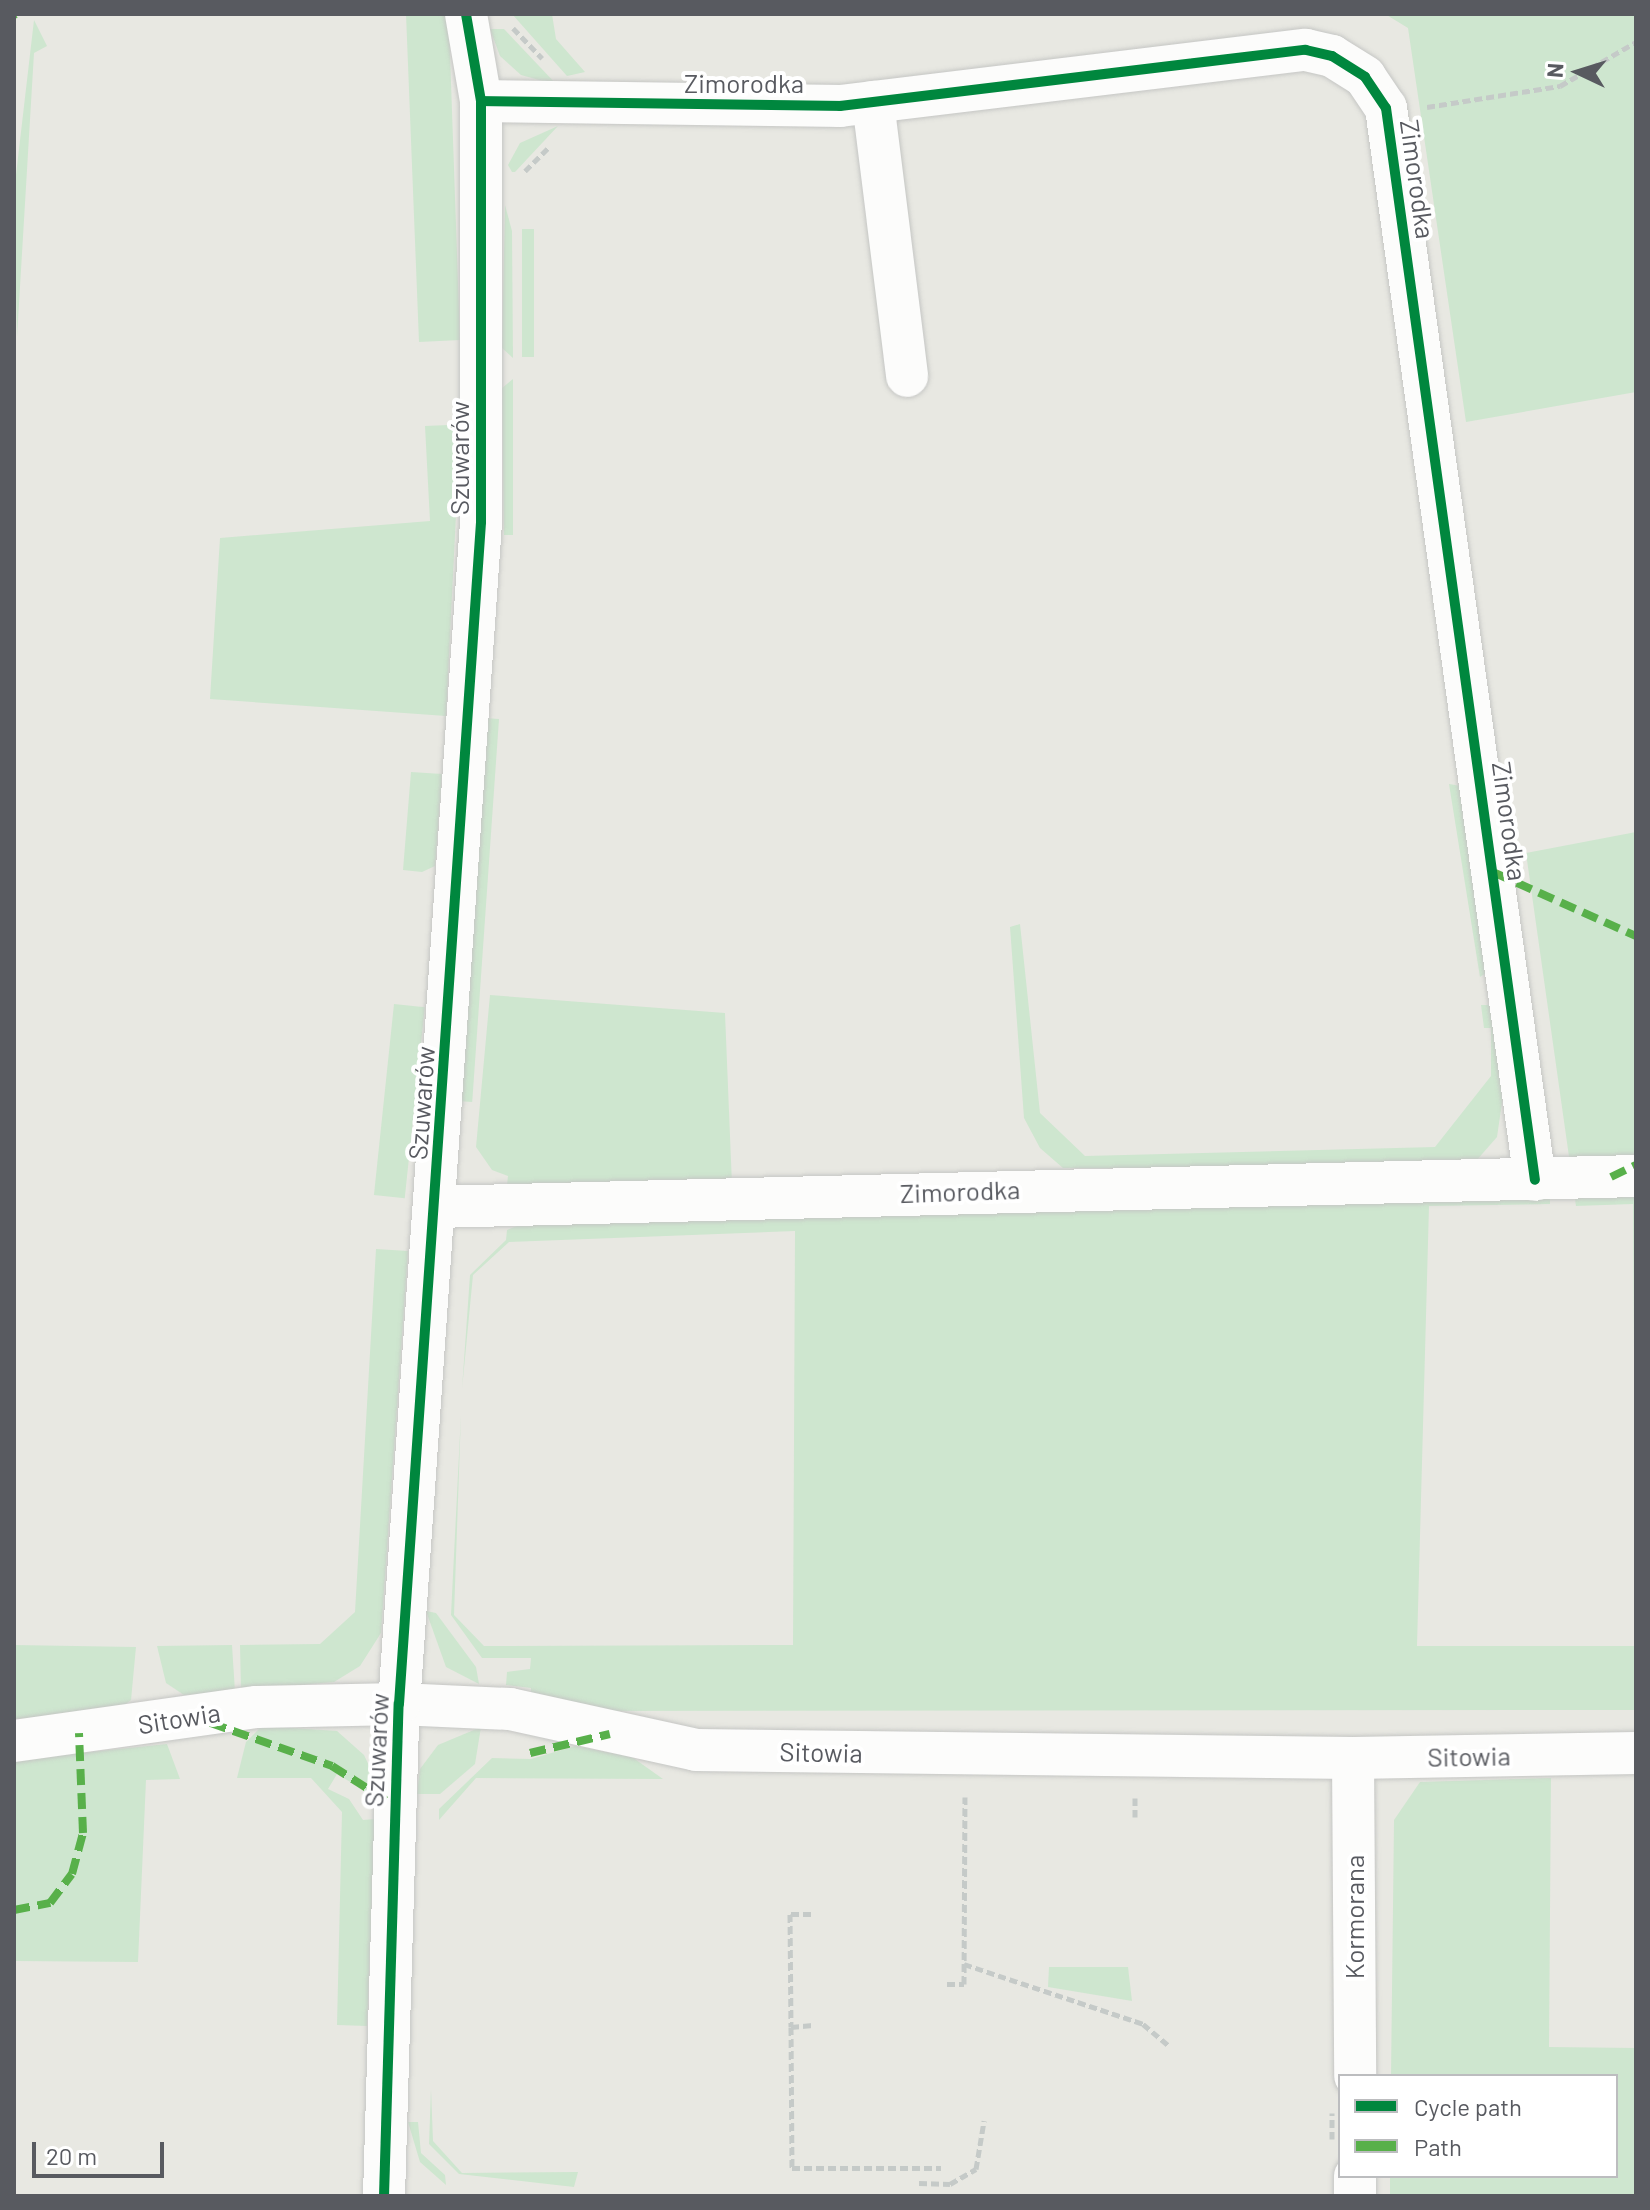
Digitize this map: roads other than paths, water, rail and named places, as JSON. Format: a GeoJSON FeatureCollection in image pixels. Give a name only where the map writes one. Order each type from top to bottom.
{"type":"FeatureCollection","features":[{"type":"Feature","properties":{"kind":"street","name":"Szuwarów"},"geometry":{"type":"LineString","coordinates":[[384,2196],[399,1704],[436,1207],[481,522],[481,101],[466,14]]}},
{"type":"Feature","properties":{"kind":"street","name":"Zimorodka"},"geometry":{"type":"LineString","coordinates":[[436,1207],[1535,1180],[1386,108],[1355,69],[1306,50],[873,102],[481,101]]}},
{"type":"Feature","properties":{"kind":"street"},"geometry":{"type":"LineString","coordinates":[[873,102],[907,376]]}},
{"type":"Feature","properties":{"kind":"street"},"geometry":{"type":"LineString","coordinates":[[1535,1180],[1636,1176]]}},
{"type":"Feature","properties":{"kind":"street","name":"Sitowia"},"geometry":{"type":"LineString","coordinates":[[14,1741],[257,1707],[399,1704],[502,1708],[696,1750],[1353,1758],[1636,1753]]}},
{"type":"Feature","properties":{"kind":"street","name":"Kormorana"},"geometry":{"type":"LineString","coordinates":[[1353,1758],[1355,2074]]}}]}
